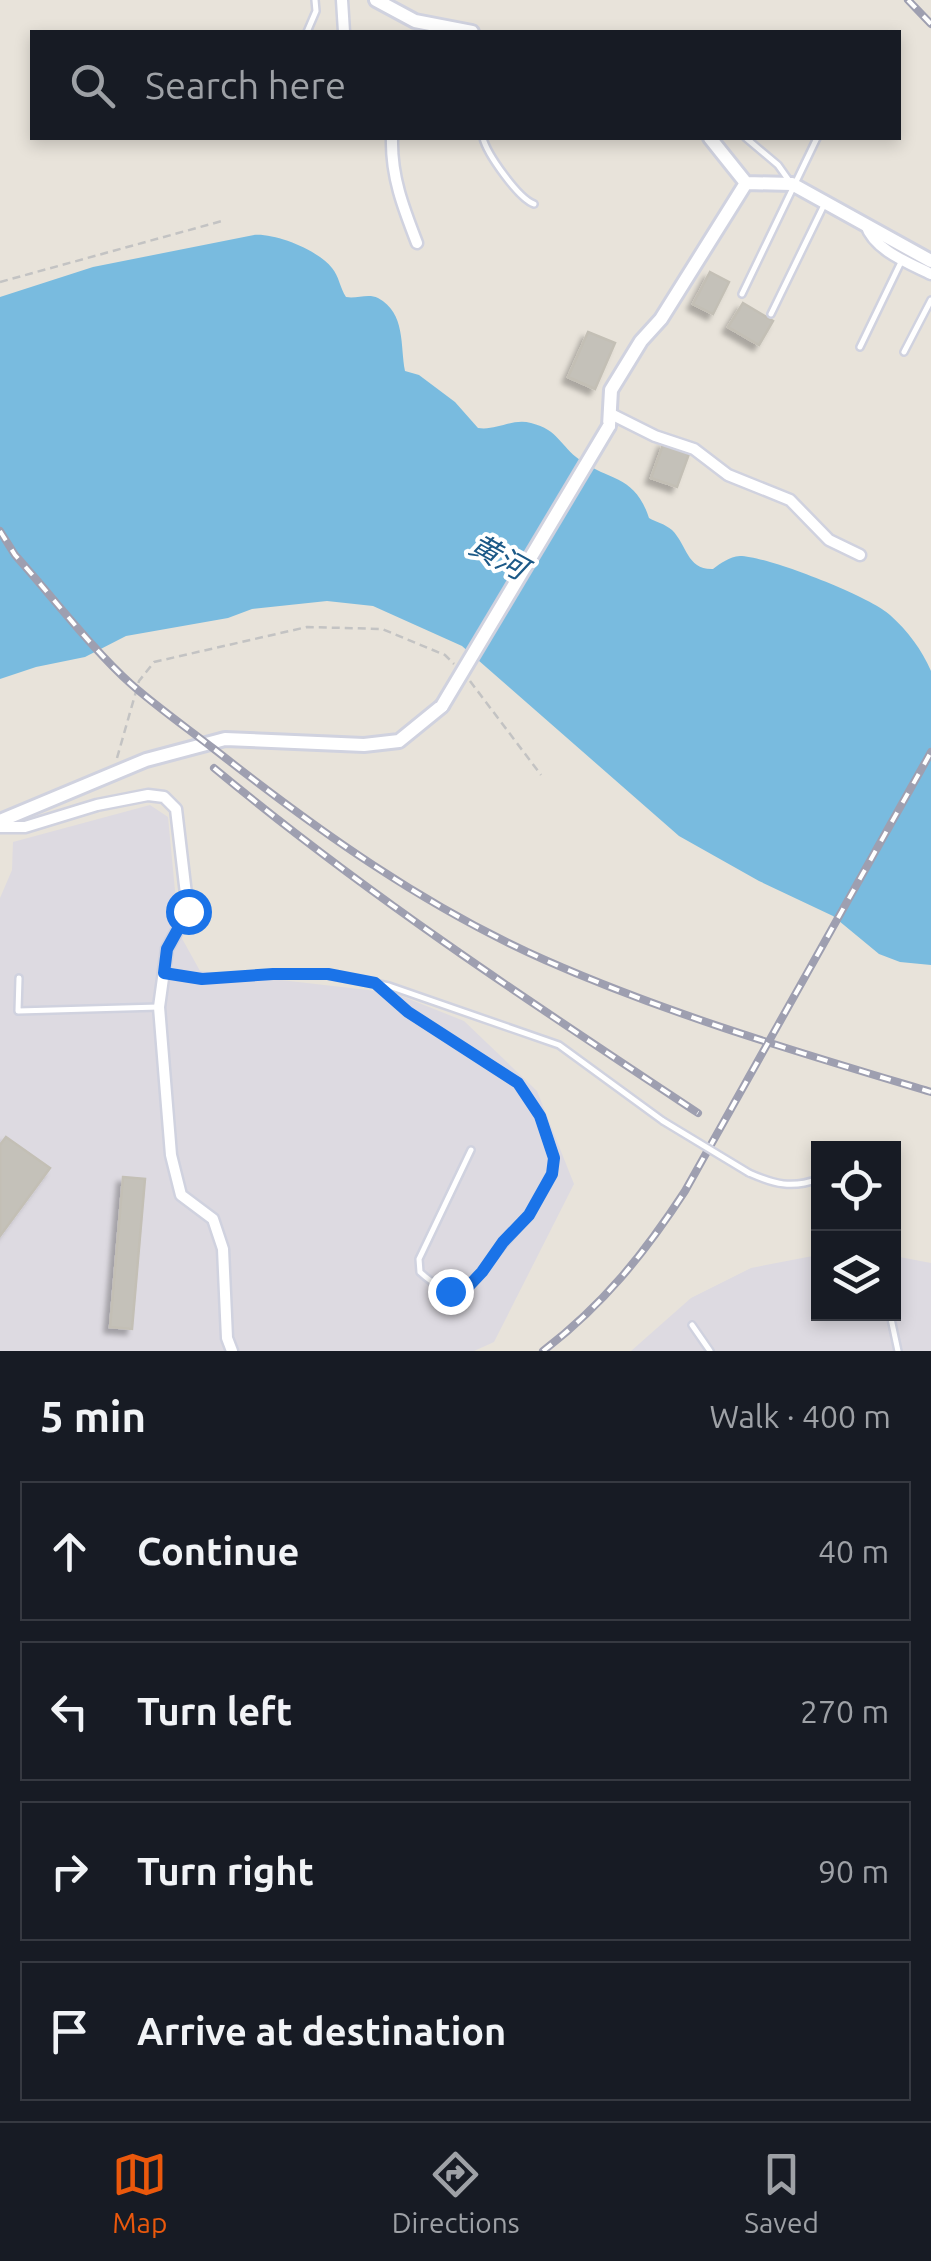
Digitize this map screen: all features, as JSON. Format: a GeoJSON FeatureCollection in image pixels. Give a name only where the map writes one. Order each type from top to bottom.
{"type":"FeatureCollection","features":[{"type":"Feature","properties":{"kind":"street"},"geometry":{"type":"LineString","coordinates":[[342,0],[344,30]]}},
{"type":"Feature","properties":{"kind":"street"},"geometry":{"type":"LineString","coordinates":[[376,0],[415,20],[462,30]]}},
{"type":"Feature","properties":{"kind":"street"},"geometry":{"type":"LineString","coordinates":[[392,140],[391,161],[398,197],[417,243]]}},
{"type":"Feature","properties":{"kind":"street"},"geometry":{"type":"LineString","coordinates":[[712,140],[746,183]]}},
{"type":"Feature","properties":{"kind":"street"},"geometry":{"type":"LineString","coordinates":[[746,183],[792,184],[931,261]]}},
{"type":"Feature","properties":{"kind":"street"},"geometry":{"type":"LineString","coordinates":[[0,824],[146,760],[225,740],[364,745],[399,741],[442,706],[610,420],[611,390],[640,341],[661,319],[746,183]]}},
{"type":"Feature","properties":{"kind":"street"},"geometry":{"type":"LineString","coordinates":[[866,225],[869,236],[902,260],[931,274]]}},
{"type":"Feature","properties":{"kind":"street"},"geometry":{"type":"LineString","coordinates":[[610,420],[694,449],[728,475],[790,500],[830,540],[860,555]]}},
{"type":"Feature","properties":{"kind":"street"},"geometry":{"type":"LineString","coordinates":[[0,824],[25,827],[97,805],[156,794],[171,802],[179,816],[188,911],[167,949],[159,1006],[171,1155],[182,1195],[212,1219],[223,1250],[232,1351]]}},
{"type":"Feature","properties":{"kind":"lane"},"geometry":{"type":"LineString","coordinates":[[309,30],[316,11],[315,0]]}},
{"type":"Feature","properties":{"kind":"lane"},"geometry":{"type":"LineString","coordinates":[[484,140],[516,194],[534,204]]}},
{"type":"Feature","properties":{"kind":"lane"},"geometry":{"type":"LineString","coordinates":[[748,140],[778,165],[792,184]]}},
{"type":"Feature","properties":{"kind":"lane"},"geometry":{"type":"LineString","coordinates":[[742,294],[816,140]]}},
{"type":"Feature","properties":{"kind":"lane"},"geometry":{"type":"LineString","coordinates":[[771,314],[826,203]]}},
{"type":"Feature","properties":{"kind":"lane"},"geometry":{"type":"LineString","coordinates":[[860,346],[902,260]]}},
{"type":"Feature","properties":{"kind":"lane"},"geometry":{"type":"LineString","coordinates":[[904,352],[931,300]]}},
{"type":"Feature","properties":{"kind":"lane"},"geometry":{"type":"LineString","coordinates":[[164,973],[202,979],[328,974],[375,983],[559,1046],[663,1121],[750,1173],[778,1185],[811,1182]]}},
{"type":"Feature","properties":{"kind":"lane"},"geometry":{"type":"LineString","coordinates":[[19,978],[18,1011],[159,1006]]}},
{"type":"Feature","properties":{"kind":"lane"},"geometry":{"type":"LineString","coordinates":[[375,983],[408,1012],[518,1083],[540,1116],[554,1158],[552,1174],[529,1215],[466,1289],[450,1291],[434,1286],[420,1272],[419,1259],[471,1150]]}},
{"type":"Feature","properties":{"kind":"lane"},"geometry":{"type":"LineString","coordinates":[[892,1321],[898,1351]]}},
{"type":"Feature","properties":{"kind":"lane"},"geometry":{"type":"LineString","coordinates":[[692,1325],[710,1351]]}},
{"type":"Feature","properties":{"kind":"path"},"geometry":{"type":"LineString","coordinates":[[0,282],[222,221]]}},
{"type":"Feature","properties":{"kind":"path"},"geometry":{"type":"LineString","coordinates":[[113,774],[140,680],[154,662],[307,627],[382,629],[445,655],[458,669]]}},
{"type":"Feature","properties":{"kind":"path"},"geometry":{"type":"LineString","coordinates":[[472,683],[540,775]]}},
{"type":"Feature","properties":{"kind":"shaded area"},"geometry":{"type":"Polygon","coordinates":[[[150,805],[168,817],[179,933],[200,971],[394,993],[464,1021],[537,1091],[574,1184],[494,1342],[474,1351],[0,1351],[0,898],[12,870],[13,842],[150,805]]]}},
{"type":"Feature","properties":{"kind":"shaded area"},"geometry":{"type":"Polygon","coordinates":[[[811,1256],[811,1321],[901,1321],[901,1257],[931,1263],[931,1351],[631,1351],[691,1298],[751,1268],[811,1256]]]}},
{"type":"Feature","properties":{"kind":"water","name":"黄河"},"geometry":{"type":"Polygon","coordinates":[[[254,235],[284,240],[317,255],[334,271],[346,297],[374,297],[387,304],[398,321],[405,371],[419,375],[455,402],[478,428],[524,422],[548,430],[573,455],[637,494],[649,518],[672,530],[698,565],[713,569],[740,556],[772,563],[862,598],[903,628],[931,671],[931,965],[900,962],[879,954],[833,916],[759,881],[679,836],[462,646],[373,606],[327,601],[252,609],[228,618],[126,636],[85,657],[0,679],[0,297],[93,267],[254,235]]]}},
{"type":"Feature","properties":{"kind":"building"},"geometry":{"type":"Polygon","coordinates":[[[710,272],[729,282],[713,314],[693,304],[710,272]]]}},
{"type":"Feature","properties":{"kind":"building"},"geometry":{"type":"Polygon","coordinates":[[[743,303],[773,321],[759,345],[728,327],[743,303]]]}},
{"type":"Feature","properties":{"kind":"building"},"geometry":{"type":"Polygon","coordinates":[[[588,332],[615,343],[595,389],[568,377],[588,332]]]}},
{"type":"Feature","properties":{"kind":"building"},"geometry":{"type":"Polygon","coordinates":[[[664,442],[690,451],[677,487],[651,478],[664,442]]]}},
{"type":"Feature","properties":{"kind":"building"},"geometry":{"type":"Polygon","coordinates":[[[6,1137],[50,1168],[0,1236],[0,1145],[6,1137]]]}},
{"type":"Feature","properties":{"kind":"building"},"geometry":{"type":"Polygon","coordinates":[[[123,1177],[145,1179],[132,1329],[110,1327],[123,1177]]]}},
{"type":"Feature","properties":{"kind":"railway"},"geometry":{"type":"LineString","coordinates":[[908,0],[931,24]]}},
{"type":"Feature","properties":{"kind":"railway"},"geometry":{"type":"LineString","coordinates":[[0,531],[15,555],[131,684],[292,809],[415,891],[501,939],[592,980],[736,1032],[931,1092]]}},
{"type":"Feature","properties":{"kind":"railway"},"geometry":{"type":"LineString","coordinates":[[543,1351],[621,1277],[685,1191],[931,752]]}},
{"type":"Feature","properties":{"kind":"railway"},"geometry":{"type":"LineString","coordinates":[[214,768],[391,904],[698,1113]]}},
{"type":"Feature","properties":{"kind":"route"},"geometry":{"type":"LineString","coordinates":[[188,911],[167,949],[164,973],[202,979],[328,974],[375,983],[408,1012],[518,1083],[540,1116],[554,1158],[552,1174],[529,1215],[482,1272],[466,1289],[450,1291]]}}]}
